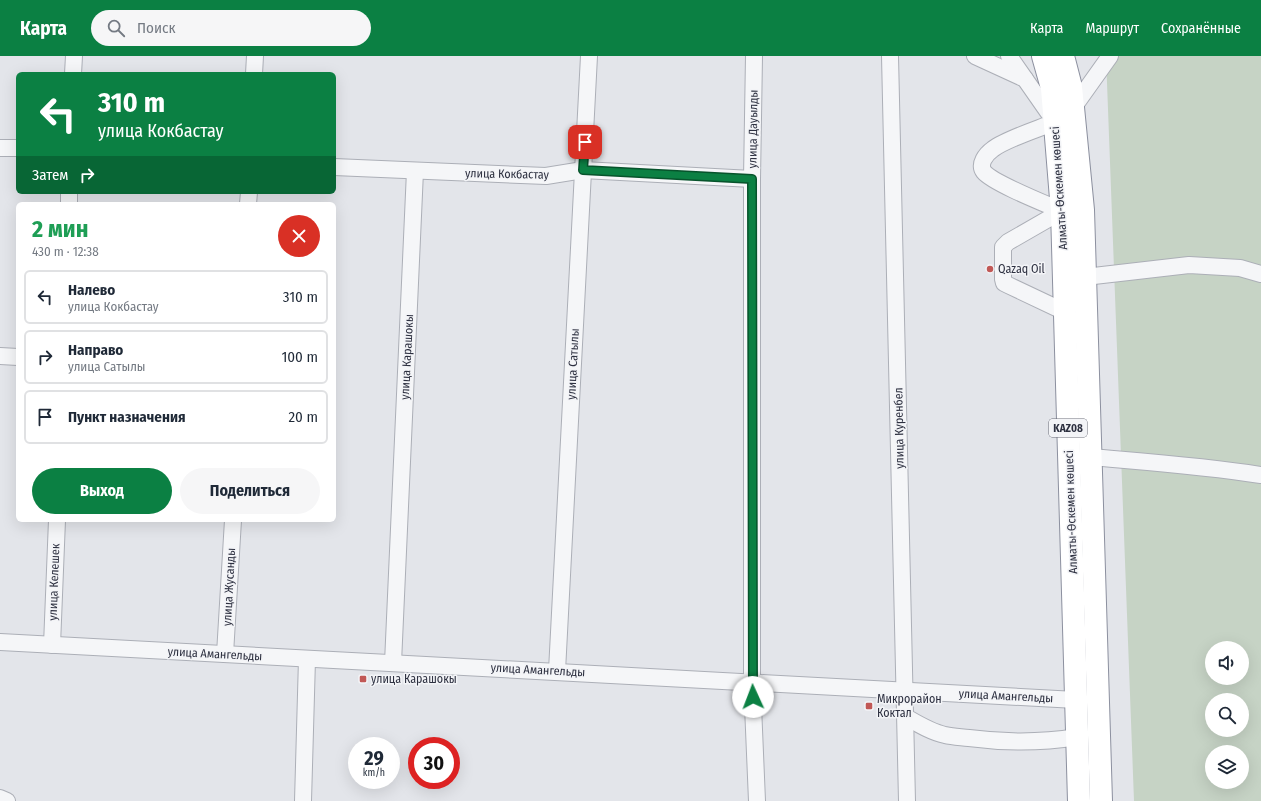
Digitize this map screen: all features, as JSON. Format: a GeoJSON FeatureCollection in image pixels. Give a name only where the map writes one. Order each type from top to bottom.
{"type":"FeatureCollection","features":[{"type":"Feature","properties":{"kind":"highway","name":"Алматы-Өскемен көшесі"},"geometry":{"type":"LineString","coordinates":[[1043,56],[1052,88],[1062,211],[1079,801]]}},
{"type":"Feature","properties":{"kind":"highway","name":"Алматы-Өскемен көшесі"},"geometry":{"type":"LineString","coordinates":[[1063,56],[1071,87],[1083,210],[1102,801]]}},
{"type":"Feature","properties":{"kind":"highway"},"geometry":{"type":"LineString","coordinates":[[1067,392],[1089,392]]}},
{"type":"Feature","properties":{"kind":"highway"},"geometry":{"type":"LineString","coordinates":[[1077,730],[1099,723]]}},
{"type":"Feature","properties":{"kind":"street"},"geometry":{"type":"LineString","coordinates":[[74,56],[74,72]]}},
{"type":"Feature","properties":{"kind":"street"},"geometry":{"type":"LineString","coordinates":[[254,72],[255,56]]}},
{"type":"Feature","properties":{"kind":"street","name":"улица Сатылы"},"geometry":{"type":"LineString","coordinates":[[557,671],[589,56]]}},
{"type":"Feature","properties":{"kind":"street","name":"улица Дауылды"},"geometry":{"type":"LineString","coordinates":[[754,56],[752,179],[752,682],[757,801]]}},
{"type":"Feature","properties":{"kind":"street","name":"улица Куренбел"},"geometry":{"type":"LineString","coordinates":[[890,56],[908,801]]}},
{"type":"Feature","properties":{"kind":"street"},"geometry":{"type":"LineString","coordinates":[[975,56],[1025,79]]}},
{"type":"Feature","properties":{"kind":"street"},"geometry":{"type":"LineString","coordinates":[[1009,56],[1055,122],[993,149],[982,162],[982,168],[990,178],[1062,211]]}},
{"type":"Feature","properties":{"kind":"street"},"geometry":{"type":"LineString","coordinates":[[1073,108],[1110,56]]}},
{"type":"Feature","properties":{"kind":"street"},"geometry":{"type":"LineString","coordinates":[[0,148],[16,148]]}},
{"type":"Feature","properties":{"kind":"street","name":"улица Кокбастау"},"geometry":{"type":"LineString","coordinates":[[336,166],[546,176],[583,170],[752,179]]}},
{"type":"Feature","properties":{"kind":"street","name":"улица Карашокы"},"geometry":{"type":"LineString","coordinates":[[393,663],[415,171]]}},
{"type":"Feature","properties":{"kind":"street"},"geometry":{"type":"LineString","coordinates":[[1062,211],[1008,242],[1003,247],[1003,279],[1004,283],[1065,312]]}},
{"type":"Feature","properties":{"kind":"street"},"geometry":{"type":"LineString","coordinates":[[1085,277],[1189,266],[1240,268],[1261,274]]}},
{"type":"Feature","properties":{"kind":"street"},"geometry":{"type":"LineString","coordinates":[[0,356],[16,357]]}},
{"type":"Feature","properties":{"kind":"street"},"geometry":{"type":"LineString","coordinates":[[1091,457],[1181,464],[1261,475]]}},
{"type":"Feature","properties":{"kind":"street","name":"улица Келешек"},"geometry":{"type":"LineString","coordinates":[[52,645],[57,522]]}},
{"type":"Feature","properties":{"kind":"street","name":"улица Жусанды"},"geometry":{"type":"LineString","coordinates":[[225,654],[233,522]]}},
{"type":"Feature","properties":{"kind":"street","name":"улица Амангельды"},"geometry":{"type":"LineString","coordinates":[[0,642],[1076,700]]}},
{"type":"Feature","properties":{"kind":"street"},"geometry":{"type":"LineString","coordinates":[[302,801],[307,659]]}},
{"type":"Feature","properties":{"kind":"street"},"geometry":{"type":"LineString","coordinates":[[906,717],[923,727],[945,735],[1014,742],[1050,741],[1077,730]]}},
{"type":"Feature","properties":{"kind":"street"},"geometry":{"type":"LineString","coordinates":[[0,798],[7,801]]}},
{"type":"Feature","properties":{"kind":"green space"},"geometry":{"type":"Polygon","coordinates":[[[1106,56],[1261,56],[1261,801],[1134,801],[1106,56]]]}},
{"type":"Feature","properties":{"kind":"place","name":"Qazaq Oil"},"geometry":{"type":"Point","coordinates":[990,269]}},
{"type":"Feature","properties":{"kind":"place","name":"улица Карашокы"},"geometry":{"type":"Point","coordinates":[363,679]}},
{"type":"Feature","properties":{"kind":"place","name":"Микрорайон Коктал"},"geometry":{"type":"Point","coordinates":[869,706]}},
{"type":"Feature","properties":{"kind":"route"},"geometry":{"type":"LineString","coordinates":[[585,142],[583,170],[752,179],[753,697]]}}]}
